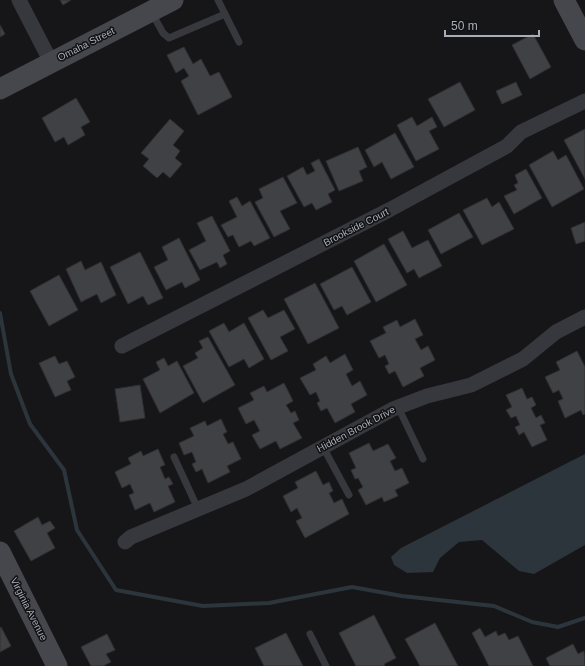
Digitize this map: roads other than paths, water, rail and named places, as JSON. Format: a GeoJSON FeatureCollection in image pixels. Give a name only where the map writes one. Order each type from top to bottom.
{"type":"FeatureCollection","features":[{"type":"Feature","properties":{"kind":"street"},"geometry":{"type":"LineString","coordinates":[[19,0],[51,62]]}},
{"type":"Feature","properties":{"kind":"street","name":"Omaha Street"},"geometry":{"type":"LineString","coordinates":[[0,89],[173,0]]}},
{"type":"Feature","properties":{"kind":"street"},"geometry":{"type":"LineString","coordinates":[[564,0],[585,40]]}},
{"type":"Feature","properties":{"kind":"street","name":"Brookside Court"},"geometry":{"type":"LineString","coordinates":[[122,346],[389,210],[507,146],[521,132],[585,101]]}},
{"type":"Feature","properties":{"kind":"street","name":"Hidden Brook Drive"},"geometry":{"type":"LineString","coordinates":[[125,542],[132,537],[198,508],[246,489],[323,446],[398,407],[427,396],[471,385],[523,359],[556,332],[585,317]]}},
{"type":"Feature","properties":{"kind":"street","name":"Virginia Avenue"},"geometry":{"type":"LineString","coordinates":[[0,552],[57,666]]}},
{"type":"Feature","properties":{"kind":"lane"},"geometry":{"type":"LineString","coordinates":[[218,0],[239,42]]}},
{"type":"Feature","properties":{"kind":"lane"},"geometry":{"type":"LineString","coordinates":[[151,11],[163,33],[169,38],[225,14]]}},
{"type":"Feature","properties":{"kind":"lane"},"geometry":{"type":"LineString","coordinates":[[398,407],[423,459]]}},
{"type":"Feature","properties":{"kind":"lane"},"geometry":{"type":"LineString","coordinates":[[323,446],[349,495]]}},
{"type":"Feature","properties":{"kind":"lane"},"geometry":{"type":"LineString","coordinates":[[174,457],[198,508]]}},
{"type":"Feature","properties":{"kind":"lane"},"geometry":{"type":"LineString","coordinates":[[310,634],[326,666]]}},
{"type":"Feature","properties":{"kind":"waterway"},"geometry":{"type":"LineString","coordinates":[[0,313],[11,374],[30,424],[64,470],[77,530],[116,590],[203,606],[269,603],[352,587],[402,596],[494,606],[532,622],[558,627],[585,618]]}}]}
